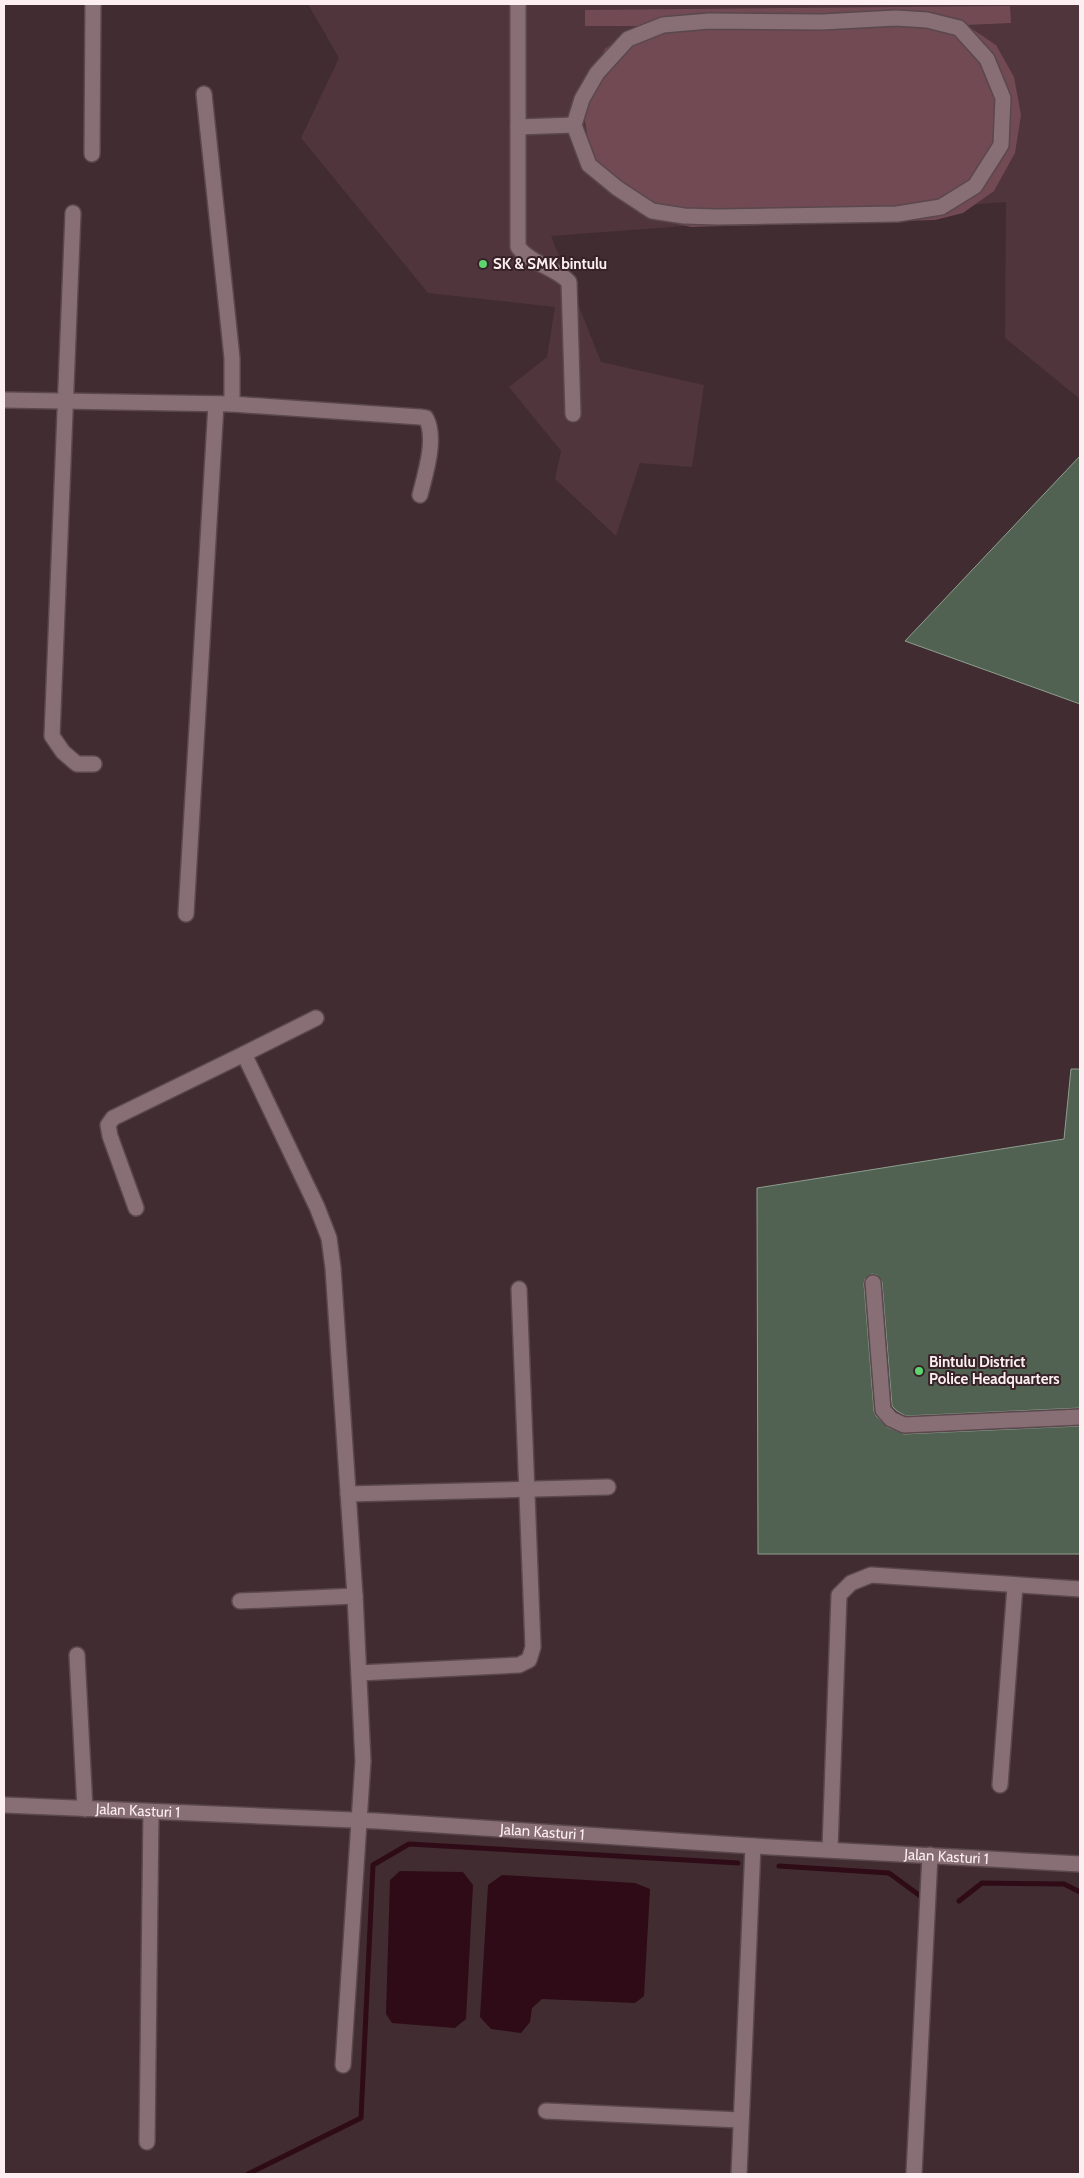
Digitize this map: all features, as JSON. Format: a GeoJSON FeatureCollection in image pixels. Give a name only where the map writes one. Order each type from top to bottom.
{"type":"FeatureCollection","features":[{"type":"Feature","properties":{"kind":"street"},"geometry":{"type":"LineString","coordinates":[[92,154],[93,4]]}},
{"type":"Feature","properties":{"kind":"street"},"geometry":{"type":"LineString","coordinates":[[518,4],[518,247],[524,255],[562,276],[569,282],[573,414]]}},
{"type":"Feature","properties":{"kind":"street"},"geometry":{"type":"LineString","coordinates":[[896,18],[927,20],[959,28],[987,59],[1003,98],[1002,145],[975,186],[941,207],[897,214],[717,217],[652,211],[617,188],[589,166],[574,125],[582,99],[597,73],[628,39],[663,25],[709,21],[822,22],[896,18]]}},
{"type":"Feature","properties":{"kind":"street"},"geometry":{"type":"LineString","coordinates":[[204,94],[232,358],[232,404]]}},
{"type":"Feature","properties":{"kind":"street"},"geometry":{"type":"LineString","coordinates":[[518,127],[574,125]]}},
{"type":"Feature","properties":{"kind":"street"},"geometry":{"type":"LineString","coordinates":[[73,213],[52,736],[63,752],[78,764],[94,764]]}},
{"type":"Feature","properties":{"kind":"street"},"geometry":{"type":"LineString","coordinates":[[4,400],[232,404],[420,416],[426,418],[430,425],[430,442],[428,462],[420,496]]}},
{"type":"Feature","properties":{"kind":"street"},"geometry":{"type":"LineString","coordinates":[[186,914],[216,404]]}},
{"type":"Feature","properties":{"kind":"street"},"geometry":{"type":"LineString","coordinates":[[136,1208],[110,1136],[108,1125],[113,1118],[316,1018]]}},
{"type":"Feature","properties":{"kind":"street"},"geometry":{"type":"LineString","coordinates":[[244,1054],[317,1207],[329,1238],[334,1278],[355,1596],[363,1761],[344,2065]]}},
{"type":"Feature","properties":{"kind":"street"},"geometry":{"type":"LineString","coordinates":[[873,1283],[883,1410],[891,1419],[904,1424],[1080,1417]]}},
{"type":"Feature","properties":{"kind":"street"},"geometry":{"type":"LineString","coordinates":[[359,1673],[519,1665],[529,1660],[533,1647],[519,1289]]}},
{"type":"Feature","properties":{"kind":"street"},"geometry":{"type":"LineString","coordinates":[[348,1494],[608,1487]]}},
{"type":"Feature","properties":{"kind":"street"},"geometry":{"type":"LineString","coordinates":[[830,1849],[839,1595],[851,1583],[870,1575],[1080,1589]]}},
{"type":"Feature","properties":{"kind":"street"},"geometry":{"type":"LineString","coordinates":[[1000,1785],[1015,1586]]}},
{"type":"Feature","properties":{"kind":"street"},"geometry":{"type":"LineString","coordinates":[[240,1600],[355,1596]]}},
{"type":"Feature","properties":{"kind":"street"},"geometry":{"type":"LineString","coordinates":[[77,1655],[85,1809]]}},
{"type":"Feature","properties":{"kind":"street","name":"Jalan Kasturi 1"},"geometry":{"type":"LineString","coordinates":[[4,1805],[358,1822],[1080,1864]]}},
{"type":"Feature","properties":{"kind":"street"},"geometry":{"type":"LineString","coordinates":[[147,2142],[151,1812]]}},
{"type":"Feature","properties":{"kind":"street"},"geometry":{"type":"LineString","coordinates":[[739,2174],[753,1846]]}},
{"type":"Feature","properties":{"kind":"street"},"geometry":{"type":"LineString","coordinates":[[914,2174],[930,1856]]}},
{"type":"Feature","properties":{"kind":"street"},"geometry":{"type":"LineString","coordinates":[[546,2111],[740,2120]]}},
{"type":"Feature","properties":{"kind":"shaded area","name":"SK & SMK bintulu"},"geometry":{"type":"Polygon","coordinates":[[[308,4],[1080,4],[1080,399],[1005,338],[1006,202],[551,236],[601,362],[704,385],[692,467],[640,463],[616,536],[555,479],[561,451],[509,387],[547,357],[555,307],[428,293],[301,138],[339,58],[308,4]]]}},
{"type":"Feature","properties":{"kind":"shaded area"},"geometry":{"type":"Polygon","coordinates":[[[1010,6],[1011,23],[966,25],[996,45],[1014,77],[1021,115],[1015,153],[994,191],[963,213],[935,220],[691,227],[648,217],[592,163],[584,115],[592,77],[605,49],[637,26],[585,26],[585,10],[1010,6]]]}},
{"type":"Feature","properties":{"kind":"shaded area"},"geometry":{"type":"Polygon","coordinates":[[[400,1871],[463,1872],[473,1885],[466,2019],[455,2028],[392,2023],[386,2014],[390,1880],[400,1871]]]}},
{"type":"Feature","properties":{"kind":"shaded area"},"geometry":{"type":"Polygon","coordinates":[[[502,1875],[635,1883],[650,1889],[644,1996],[635,2003],[542,1999],[532,2008],[530,2022],[521,2033],[491,2029],[480,2017],[488,1885],[502,1875]]]}},
{"type":"Feature","properties":{"kind":"building"},"geometry":{"type":"Polygon","coordinates":[[[1080,456],[1080,704],[905,641],[1080,456]]]}},
{"type":"Feature","properties":{"kind":"building","name":"Bintulu District Police Headquarters"},"geometry":{"type":"Polygon","coordinates":[[[1071,1069],[1080,1069],[1080,1408],[906,1416],[897,1411],[892,1406],[882,1282],[877,1275],[872,1274],[865,1279],[864,1284],[874,1411],[876,1416],[887,1427],[904,1434],[1080,1426],[1080,1554],[758,1554],[757,1188],[1064,1139],[1071,1069]]]}},
{"type":"Feature","properties":{"kind":"waterway"},"geometry":{"type":"LineString","coordinates":[[248,2174],[361,2118],[373,1865],[409,1844],[738,1863]]}},
{"type":"Feature","properties":{"kind":"waterway"},"geometry":{"type":"LineString","coordinates":[[779,1866],[889,1873],[923,1898]]}},
{"type":"Feature","properties":{"kind":"waterway"},"geometry":{"type":"LineString","coordinates":[[959,1901],[982,1883],[1064,1884],[1080,1892]]}},
{"type":"Feature","properties":{"kind":"place","name":"SK & SMK bintulu"},"geometry":{"type":"Point","coordinates":[483,264]}},
{"type":"Feature","properties":{"kind":"place","name":"Bintulu District Police Headquarters"},"geometry":{"type":"Point","coordinates":[919,1371]}}]}
